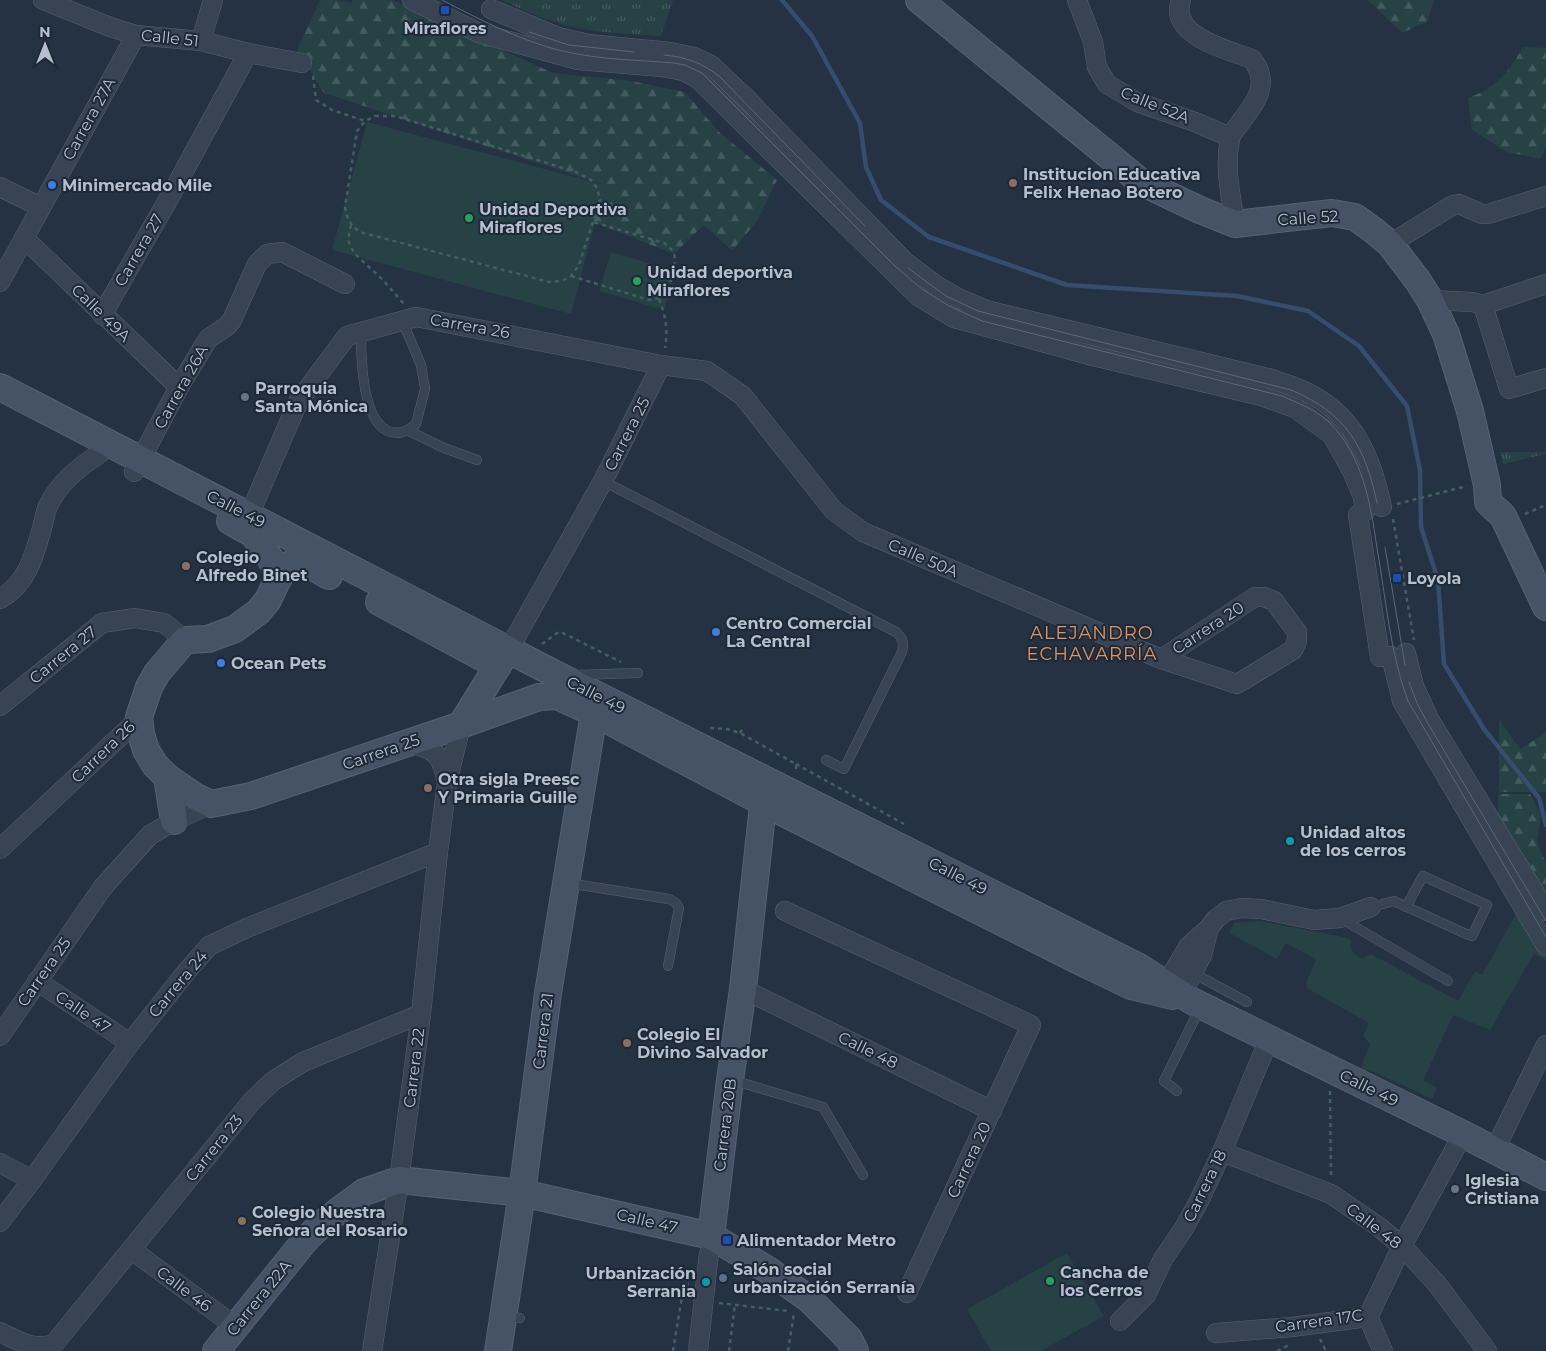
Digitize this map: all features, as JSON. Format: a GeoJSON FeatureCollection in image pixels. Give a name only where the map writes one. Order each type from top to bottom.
{"type":"FeatureCollection","features":[{"type":"Feature","properties":{"kind":"main road","name":"Calle 52"},"geometry":{"type":"LineString","coordinates":[[919,0],[1141,182],[1235,224],[1317,214],[1343,214],[1355,217],[1390,244],[1430,300],[1446,334],[1470,411],[1487,485],[1488,502],[1503,516],[1546,607]]}},
{"type":"Feature","properties":{"kind":"main road","name":"Calle 49"},"geometry":{"type":"LineString","coordinates":[[0,387],[137,466],[247,521],[503,658],[1049,934]]}},
{"type":"Feature","properties":{"kind":"main road","name":"Calle 49"},"geometry":{"type":"LineString","coordinates":[[0,404],[99,454],[137,466]]}},
{"type":"Feature","properties":{"kind":"main road","name":"Calle 49"},"geometry":{"type":"LineString","coordinates":[[247,521],[253,534],[274,564],[279,578]]}},
{"type":"Feature","properties":{"kind":"main road","name":"Calle 49"},"geometry":{"type":"LineString","coordinates":[[279,578],[283,568],[296,561],[304,562],[461,646],[503,658]]}},
{"type":"Feature","properties":{"kind":"main road"},"geometry":{"type":"LineString","coordinates":[[185,640],[208,639],[235,629],[258,612],[268,600],[279,578]]}},
{"type":"Feature","properties":{"kind":"main road","name":"Carrera 26"},"geometry":{"type":"LineString","coordinates":[[139,716],[149,686],[185,640]]}},
{"type":"Feature","properties":{"kind":"main road"},"geometry":{"type":"LineString","coordinates":[[461,646],[472,666],[474,682],[468,714],[548,695],[562,687]]}},
{"type":"Feature","properties":{"kind":"main road","name":"Carrera 25"},"geometry":{"type":"LineString","coordinates":[[211,804],[251,796],[406,744],[468,714],[503,658]]}},
{"type":"Feature","properties":{"kind":"main road","name":"Calle 49"},"geometry":{"type":"LineString","coordinates":[[562,687],[594,713],[764,791],[796,795],[1049,934],[1131,986],[1182,993],[1269,1039],[1463,1134],[1546,1178]]}},
{"type":"Feature","properties":{"kind":"main road","name":"Carrera 21"},"geometry":{"type":"LineString","coordinates":[[498,1351],[512,1317],[522,1193],[548,993],[594,713]]}},
{"type":"Feature","properties":{"kind":"main road"},"geometry":{"type":"LineString","coordinates":[[139,716],[141,734],[146,750],[155,765],[167,777],[196,797],[211,804]]}},
{"type":"Feature","properties":{"kind":"main road"},"geometry":{"type":"LineString","coordinates":[[167,777],[174,820]]}},
{"type":"Feature","properties":{"kind":"main road","name":"Carrera 20B"},"geometry":{"type":"LineString","coordinates":[[710,1244],[743,989],[764,791]]}},
{"type":"Feature","properties":{"kind":"main road","name":"Calle 47"},"geometry":{"type":"LineString","coordinates":[[400,1180],[522,1193],[710,1244],[768,1270],[809,1299],[849,1339],[855,1351]]}},
{"type":"Feature","properties":{"kind":"main road","name":"Carrera 22A"},"geometry":{"type":"LineString","coordinates":[[216,1351],[308,1238],[329,1218],[364,1192],[400,1180]]}},
{"type":"Feature","properties":{"kind":"street","name":"Calle 51"},"geometry":{"type":"LineString","coordinates":[[43,0],[69,5],[110,27],[136,35],[201,41],[248,53],[302,63]]}},
{"type":"Feature","properties":{"kind":"street"},"geometry":{"type":"LineString","coordinates":[[201,41],[213,0]]}},
{"type":"Feature","properties":{"kind":"street"},"geometry":{"type":"LineString","coordinates":[[412,0],[479,33],[578,60],[662,67],[682,71],[697,78],[918,296],[954,318],[1093,356],[1260,396],[1295,408],[1332,435],[1353,473],[1363,497],[1365,511],[1358,514],[1380,657],[1395,655]]}},
{"type":"Feature","properties":{"kind":"street","name":"Calle 52A"},"geometry":{"type":"LineString","coordinates":[[1077,0],[1093,42],[1098,67],[1107,84],[1137,102],[1230,137]]}},
{"type":"Feature","properties":{"kind":"street"},"geometry":{"type":"LineString","coordinates":[[1181,0],[1179,5],[1182,20],[1190,33],[1202,40],[1252,59],[1262,78],[1258,96],[1230,137],[1227,162],[1235,224]]}},
{"type":"Feature","properties":{"kind":"street"},"geometry":{"type":"LineString","coordinates":[[491,9],[558,37],[589,44],[670,52],[694,57],[711,65],[746,98],[905,262],[937,286],[958,298],[986,310],[1272,380],[1310,394],[1332,408],[1346,421],[1364,448],[1387,512]]}},
{"type":"Feature","properties":{"kind":"street","name":"Carrera 27A"},"geometry":{"type":"LineString","coordinates":[[0,282],[136,35]]}},
{"type":"Feature","properties":{"kind":"street","name":"Carrera 27"},"geometry":{"type":"LineString","coordinates":[[102,315],[172,193],[248,53]]}},
{"type":"Feature","properties":{"kind":"street"},"geometry":{"type":"LineString","coordinates":[[0,187],[40,207]]}},
{"type":"Feature","properties":{"kind":"street"},"geometry":{"type":"LineString","coordinates":[[1390,244],[1453,205],[1459,204],[1482,214],[1488,214],[1546,196]]}},
{"type":"Feature","properties":{"kind":"street","name":"Calle 49A"},"geometry":{"type":"LineString","coordinates":[[24,238],[102,315],[179,386]]}},
{"type":"Feature","properties":{"kind":"street","name":"Carrera 26A"},"geometry":{"type":"LineString","coordinates":[[137,466],[179,386],[208,339],[227,326],[232,320],[257,264],[267,254],[282,252],[345,284]]}},
{"type":"Feature","properties":{"kind":"street"},"geometry":{"type":"LineString","coordinates":[[1430,300],[1473,302],[1483,305],[1546,284]]}},
{"type":"Feature","properties":{"kind":"street"},"geometry":{"type":"LineString","coordinates":[[1483,305],[1509,389],[1546,378]]}},
{"type":"Feature","properties":{"kind":"street","name":"Carrera 26"},"geometry":{"type":"LineString","coordinates":[[247,521],[298,402],[347,336],[409,318],[524,336],[661,365]]}},
{"type":"Feature","properties":{"kind":"street","name":"Carrera 25"},"geometry":{"type":"LineString","coordinates":[[503,658],[603,481],[661,365]]}},
{"type":"Feature","properties":{"kind":"street","name":"Calle 50A"},"geometry":{"type":"LineString","coordinates":[[661,365],[707,371],[742,396],[834,511],[863,532],[1161,659],[1237,684]]}},
{"type":"Feature","properties":{"kind":"street"},"geometry":{"type":"LineString","coordinates":[[0,599],[10,593],[23,578],[34,559],[48,508],[66,478],[99,454]]}},
{"type":"Feature","properties":{"kind":"street","name":"Carrera 20"},"geometry":{"type":"LineString","coordinates":[[1161,659],[1255,597],[1264,597],[1274,601],[1297,632],[1297,641],[1293,650],[1237,684]]}},
{"type":"Feature","properties":{"kind":"street","name":"Carrera 27"},"geometry":{"type":"LineString","coordinates":[[0,706],[102,623],[135,618],[164,623],[185,640]]}},
{"type":"Feature","properties":{"kind":"street"},"geometry":{"type":"LineString","coordinates":[[1395,655],[1414,686],[1429,719],[1546,911]]}},
{"type":"Feature","properties":{"kind":"street"},"geometry":{"type":"LineString","coordinates":[[1395,655],[1402,701],[1546,946]]}},
{"type":"Feature","properties":{"kind":"street","name":"Carrera 22"},"geometry":{"type":"LineString","coordinates":[[372,1351],[400,1180],[447,783],[468,714]]}},
{"type":"Feature","properties":{"kind":"street","name":"Carrera 26"},"geometry":{"type":"LineString","coordinates":[[0,849],[130,727],[139,716]]}},
{"type":"Feature","properties":{"kind":"street","name":"Carrera 22"},"geometry":{"type":"LineString","coordinates":[[406,744],[424,747],[437,755],[442,762],[447,783]]}},
{"type":"Feature","properties":{"kind":"street","name":"Carrera 25"},"geometry":{"type":"LineString","coordinates":[[0,1036],[103,887],[150,835],[174,820],[211,804]]}},
{"type":"Feature","properties":{"kind":"street","name":"Carrera 24"},"geometry":{"type":"LineString","coordinates":[[0,1222],[130,1043],[209,946],[249,927],[438,852]]}},
{"type":"Feature","properties":{"kind":"street"},"geometry":{"type":"LineString","coordinates":[[1182,993],[1188,947],[1209,928],[1216,918],[1226,911],[1242,908],[1261,909],[1314,920],[1340,918],[1371,907]]}},
{"type":"Feature","properties":{"kind":"street","name":"Carrera 20"},"geometry":{"type":"LineString","coordinates":[[785,912],[1031,1025],[907,1293]]}},
{"type":"Feature","properties":{"kind":"street"},"geometry":{"type":"LineString","coordinates":[[1182,993],[1202,955],[1209,928]]}},
{"type":"Feature","properties":{"kind":"street","name":"Calle 47"},"geometry":{"type":"LineString","coordinates":[[37,981],[130,1043]]}},
{"type":"Feature","properties":{"kind":"street","name":"Calle 48"},"geometry":{"type":"LineString","coordinates":[[743,989],[992,1112]]}},
{"type":"Feature","properties":{"kind":"street","name":"Carrera 23"},"geometry":{"type":"LineString","coordinates":[[0,1332],[33,1347],[44,1348],[54,1344],[252,1101],[273,1081],[304,1062],[421,1014]]}},
{"type":"Feature","properties":{"kind":"street","name":"Carrera 18"},"geometry":{"type":"LineString","coordinates":[[1120,1321],[1146,1295],[1163,1259],[1199,1201],[1222,1152],[1269,1039]]}},
{"type":"Feature","properties":{"kind":"street"},"geometry":{"type":"LineString","coordinates":[[1494,1150],[1546,1046]]}},
{"type":"Feature","properties":{"kind":"street","name":"Carrera 17C"},"geometry":{"type":"LineString","coordinates":[[1216,1333],[1292,1327],[1368,1316],[1402,1246],[1463,1134]]}},
{"type":"Feature","properties":{"kind":"street","name":"Calle 48"},"geometry":{"type":"LineString","coordinates":[[1222,1152],[1331,1194],[1379,1227],[1402,1246],[1437,1284],[1488,1351]]}},
{"type":"Feature","properties":{"kind":"street"},"geometry":{"type":"LineString","coordinates":[[0,1163],[32,1180]]}},
{"type":"Feature","properties":{"kind":"street","name":"Carrera 20B"},"geometry":{"type":"LineString","coordinates":[[698,1351],[710,1244]]}},
{"type":"Feature","properties":{"kind":"street","name":"Calle 46"},"geometry":{"type":"LineString","coordinates":[[132,1250],[236,1327]]}},
{"type":"Feature","properties":{"kind":"street"},"geometry":{"type":"LineString","coordinates":[[1368,1316],[1383,1351]]}},
{"type":"Feature","properties":{"kind":"lane"},"geometry":{"type":"LineString","coordinates":[[361,332],[361,360],[370,411],[378,424],[386,431],[403,432],[416,424],[426,389],[409,318]]}},
{"type":"Feature","properties":{"kind":"lane"},"geometry":{"type":"LineString","coordinates":[[407,430],[444,448],[477,460]]}},
{"type":"Feature","properties":{"kind":"lane"},"geometry":{"type":"LineString","coordinates":[[603,481],[896,632],[900,636],[904,646],[902,652],[844,769],[826,760]]}},
{"type":"Feature","properties":{"kind":"lane"},"geometry":{"type":"LineString","coordinates":[[562,687],[625,673],[638,673]]}},
{"type":"Feature","properties":{"kind":"lane"},"geometry":{"type":"LineString","coordinates":[[1371,907],[1394,901],[1406,907],[1472,936],[1487,905],[1423,876],[1406,907]]}},
{"type":"Feature","properties":{"kind":"lane"},"geometry":{"type":"LineString","coordinates":[[565,883],[669,899],[676,903],[679,908],[668,966]]}},
{"type":"Feature","properties":{"kind":"lane"},"geometry":{"type":"LineString","coordinates":[[1340,918],[1448,980]]}},
{"type":"Feature","properties":{"kind":"lane"},"geometry":{"type":"LineString","coordinates":[[1177,1091],[1164,1081],[1182,993],[1247,1002]]}},
{"type":"Feature","properties":{"kind":"lane"},"geometry":{"type":"LineString","coordinates":[[730,1080],[824,1107],[863,1176]]}},
{"type":"Feature","properties":{"kind":"path"},"geometry":{"type":"LineString","coordinates":[[302,63],[311,70],[316,100],[332,110],[366,121]]}},
{"type":"Feature","properties":{"kind":"path"},"geometry":{"type":"LineString","coordinates":[[375,116],[395,116],[576,172],[591,180],[597,188],[600,200],[593,222],[579,265],[571,276],[562,281],[549,282],[360,232],[351,225],[346,217],[344,208],[357,131],[366,121],[375,116]]}},
{"type":"Feature","properties":{"kind":"path"},"geometry":{"type":"LineString","coordinates":[[571,276],[649,300],[659,299],[669,287],[675,261],[671,248],[664,243],[593,222]]}},
{"type":"Feature","properties":{"kind":"path"},"geometry":{"type":"LineString","coordinates":[[351,225],[348,240],[354,253],[383,280],[409,318]]}},
{"type":"Feature","properties":{"kind":"path"},"geometry":{"type":"LineString","coordinates":[[659,299],[667,329],[661,365]]}},
{"type":"Feature","properties":{"kind":"path"},"geometry":{"type":"LineString","coordinates":[[1408,502],[1464,486]]}},
{"type":"Feature","properties":{"kind":"path"},"geometry":{"type":"LineString","coordinates":[[1387,512],[1417,650],[1395,655]]}},
{"type":"Feature","properties":{"kind":"path"},"geometry":{"type":"LineString","coordinates":[[540,645],[556,633],[564,633],[617,659],[624,666],[625,673]]}},
{"type":"Feature","properties":{"kind":"path"},"geometry":{"type":"LineString","coordinates":[[707,727],[727,729],[740,733],[796,764],[796,795]]}},
{"type":"Feature","properties":{"kind":"path"},"geometry":{"type":"LineString","coordinates":[[740,733],[743,728]]}},
{"type":"Feature","properties":{"kind":"path"},"geometry":{"type":"LineString","coordinates":[[1330,1082],[1331,1194]]}},
{"type":"Feature","properties":{"kind":"path"},"geometry":{"type":"LineString","coordinates":[[673,1351],[684,1284]]}},
{"type":"Feature","properties":{"kind":"path"},"geometry":{"type":"LineString","coordinates":[[704,1301],[794,1311],[788,1351]]}},
{"type":"Feature","properties":{"kind":"path"},"geometry":{"type":"LineString","coordinates":[[728,1351],[735,1304]]}},
{"type":"Feature","properties":{"kind":"green space"},"geometry":{"type":"Polygon","coordinates":[[[320,0],[337,0],[351,3],[353,0],[392,0],[553,73],[631,81],[685,92],[719,132],[777,180],[758,220],[732,251],[704,225],[674,254],[593,222],[605,185],[324,93],[297,50],[320,0]]]}},
{"type":"Feature","properties":{"kind":"green space"},"geometry":{"type":"Polygon","coordinates":[[[502,0],[673,0],[661,36],[612,33],[576,28],[540,17],[502,0]]]}},
{"type":"Feature","properties":{"kind":"green space"},"geometry":{"type":"Polygon","coordinates":[[[1368,0],[1434,0],[1427,22],[1402,33],[1368,0]]]}},
{"type":"Feature","properties":{"kind":"green space"},"geometry":{"type":"Polygon","coordinates":[[[1523,47],[1546,48],[1546,148],[1540,159],[1507,152],[1472,130],[1468,98],[1487,89],[1501,78],[1523,47]]]}},
{"type":"Feature","properties":{"kind":"green space","name":"Unidad Deportiva Miraflores"},"geometry":{"type":"Polygon","coordinates":[[[367,122],[605,185],[571,314],[332,250],[367,122]]]}},
{"type":"Feature","properties":{"kind":"green space","name":"Unidad deportiva Miraflores"},"geometry":{"type":"Polygon","coordinates":[[[611,252],[675,271],[664,310],[599,291],[611,252]]]}},
{"type":"Feature","properties":{"kind":"green space"},"geometry":{"type":"Polygon","coordinates":[[[1500,452],[1546,452],[1546,454],[1503,464],[1500,452]]]}},
{"type":"Feature","properties":{"kind":"green space"},"geometry":{"type":"Polygon","coordinates":[[[1499,719],[1520,749],[1546,733],[1546,792],[1499,792],[1499,719]]]}},
{"type":"Feature","properties":{"kind":"green space"},"geometry":{"type":"Polygon","coordinates":[[[1498,794],[1530,794],[1541,815],[1537,842],[1546,864],[1546,896],[1498,821],[1498,794]]]}},
{"type":"Feature","properties":{"kind":"green space"},"geometry":{"type":"Polygon","coordinates":[[[1518,910],[1546,956],[1546,960],[1534,954],[1490,1030],[1453,1015],[1423,1081],[1437,1088],[1432,1099],[1370,1070],[1363,1071],[1360,1069],[1370,1044],[1363,1036],[1369,1023],[1308,989],[1306,983],[1316,959],[1286,943],[1277,959],[1229,933],[1234,923],[1259,921],[1344,937],[1351,940],[1351,949],[1354,954],[1362,959],[1371,954],[1458,1001],[1475,971],[1482,975],[1518,910]]]}},
{"type":"Feature","properties":{"kind":"green space","name":"Cancha de los Cerros"},"geometry":{"type":"Polygon","coordinates":[[[1067,1253],[1104,1316],[1041,1351],[991,1351],[967,1309],[1067,1253]]]}},
{"type":"Feature","properties":{"kind":"waterway"},"geometry":{"type":"LineString","coordinates":[[782,0],[812,36],[860,123],[866,167],[881,200],[929,237],[1067,285],[1237,296],[1308,311],[1359,346],[1407,406],[1420,470],[1421,527],[1438,580],[1444,664],[1484,729],[1539,798],[1546,825]]}},
{"type":"Feature","properties":{"kind":"tram line"},"geometry":{"type":"LineString","coordinates":[[442,0],[521,38],[555,49],[597,57],[674,63],[685,65],[702,73],[896,267],[922,289],[949,306],[982,321],[1282,396],[1313,410],[1329,422],[1341,435],[1350,450],[1368,497],[1389,626],[1397,664],[1408,701],[1546,937]]}},
{"type":"Feature","properties":{"kind":"tram line"},"geometry":{"type":"LineString","coordinates":[[529,32],[569,45],[634,52]]}},
{"type":"Feature","properties":{"kind":"tram line"},"geometry":{"type":"LineString","coordinates":[[664,55],[680,57],[694,62],[720,77],[865,226]]}},
{"type":"Feature","properties":{"kind":"tram line"},"geometry":{"type":"LineString","coordinates":[[908,268],[946,296],[978,311],[1291,390],[1310,399],[1326,409],[1350,434],[1359,448],[1366,465],[1377,503]]}},
{"type":"Feature","properties":{"kind":"tram line"},"geometry":{"type":"LineString","coordinates":[[1385,547],[1405,665]]}},
{"type":"Feature","properties":{"kind":"tram line"},"geometry":{"type":"LineString","coordinates":[[1409,682],[1427,722],[1546,921]]}},
{"type":"Feature","properties":{"kind":"place","name":"Miraflores"},"geometry":{"type":"Point","coordinates":[445,10]}},
{"type":"Feature","properties":{"kind":"place","name":"Institucion Educativa Felix Henao Botero"},"geometry":{"type":"Point","coordinates":[1013,183]}},
{"type":"Feature","properties":{"kind":"place","name":"Minimercado Mile"},"geometry":{"type":"Point","coordinates":[52,185]}},
{"type":"Feature","properties":{"kind":"place","name":"Unidad Deportiva Miraflores"},"geometry":{"type":"Point","coordinates":[469,218]}},
{"type":"Feature","properties":{"kind":"place","name":"Unidad deportiva Miraflores"},"geometry":{"type":"Point","coordinates":[637,281]}},
{"type":"Feature","properties":{"kind":"place","name":"Parroquia Santa Mónica"},"geometry":{"type":"Point","coordinates":[245,397]}},
{"type":"Feature","properties":{"kind":"place","name":"Colegio Alfredo Binet"},"geometry":{"type":"Point","coordinates":[186,566]}},
{"type":"Feature","properties":{"kind":"place","name":"Loyola"},"geometry":{"type":"Point","coordinates":[1397,578]}},
{"type":"Feature","properties":{"kind":"place","name":"Centro Comercial La Central"},"geometry":{"type":"Point","coordinates":[716,632]}},
{"type":"Feature","properties":{"kind":"place","name":"Ocean Pets"},"geometry":{"type":"Point","coordinates":[221,663]}},
{"type":"Feature","properties":{"kind":"place","name":"Otra sigla Preesc Y Primaria Guille"},"geometry":{"type":"Point","coordinates":[428,788]}},
{"type":"Feature","properties":{"kind":"place","name":"Unidad altos de los cerros"},"geometry":{"type":"Point","coordinates":[1290,841]}},
{"type":"Feature","properties":{"kind":"place","name":"Colegio El Divino Salvador"},"geometry":{"type":"Point","coordinates":[627,1043]}},
{"type":"Feature","properties":{"kind":"place","name":"Iglesia Cristiana"},"geometry":{"type":"Point","coordinates":[1455,1189]}},
{"type":"Feature","properties":{"kind":"place","name":"Colegio Nuestra Señora del Rosario"},"geometry":{"type":"Point","coordinates":[242,1221]}},
{"type":"Feature","properties":{"kind":"place","name":"Alimentador Metro"},"geometry":{"type":"Point","coordinates":[727,1240]}},
{"type":"Feature","properties":{"kind":"place","name":"Salón social urbanización Serranía"},"geometry":{"type":"Point","coordinates":[723,1278]}},
{"type":"Feature","properties":{"kind":"place","name":"Cancha de los Cerros"},"geometry":{"type":"Point","coordinates":[1050,1281]}},
{"type":"Feature","properties":{"kind":"place","name":"Urbanización Serrania"},"geometry":{"type":"Point","coordinates":[706,1282]}},
{"type":"Feature","properties":{"kind":"district","name":"ALEJANDRO ECHAVARRÍA"},"geometry":{"type":"Point","coordinates":[1092,643]}}]}
